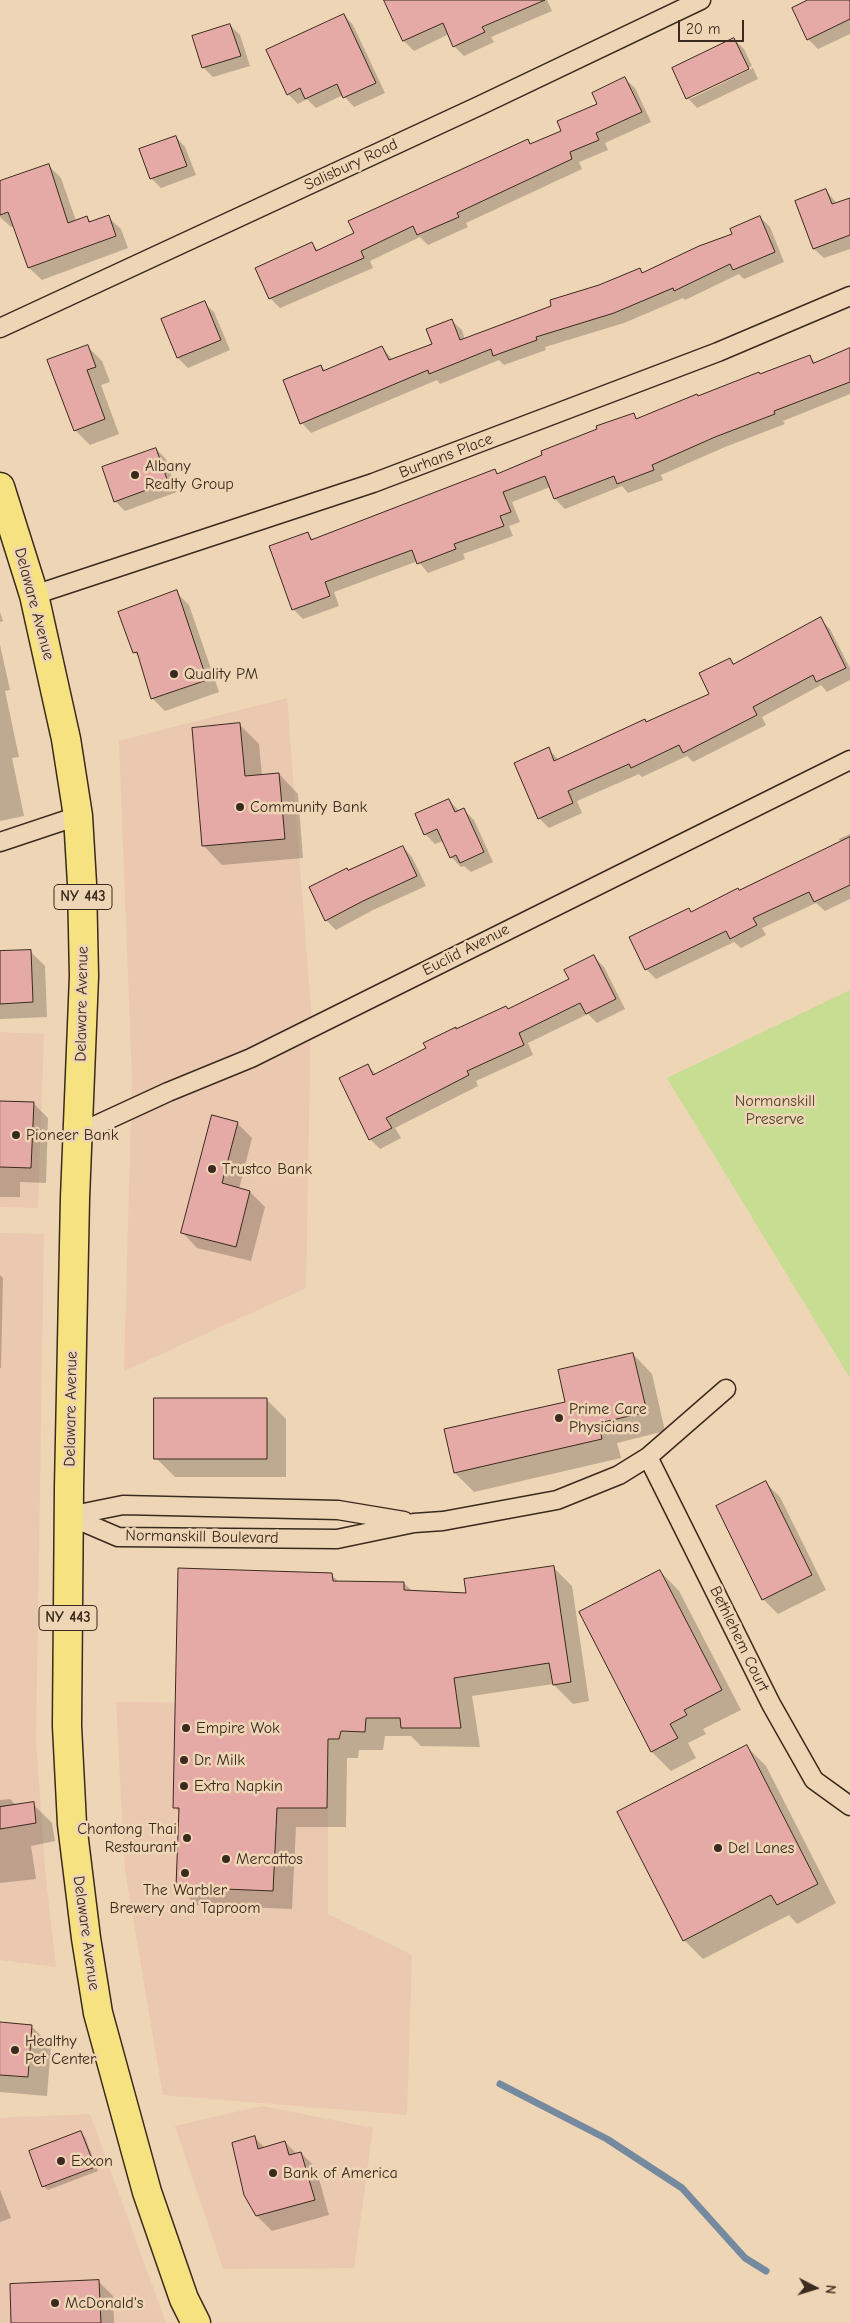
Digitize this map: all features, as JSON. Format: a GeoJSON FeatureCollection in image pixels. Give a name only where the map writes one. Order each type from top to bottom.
{"type":"FeatureCollection","features":[{"type":"Feature","properties":{"kind":"main road","name":"Delaware Avenue"},"geometry":{"type":"LineString","coordinates":[[0,487],[34,594],[66,739],[78,816],[82,884],[84,976],[75,1198],[69,1516],[67,1726],[72,1824],[97,2011],[118,2094],[147,2192],[184,2298],[196,2323]]}},
{"type":"Feature","properties":{"kind":"street","name":"Salisbury Road"},"geometry":{"type":"LineString","coordinates":[[0,328],[490,101],[701,0]]}},
{"type":"Feature","properties":{"kind":"street","name":"Burhans Place"},"geometry":{"type":"LineString","coordinates":[[34,594],[373,483],[718,352],[850,296]]}},
{"type":"Feature","properties":{"kind":"street","name":"Euclid Avenue"},"geometry":{"type":"LineString","coordinates":[[79,1133],[168,1092],[250,1058],[850,760]]}},
{"type":"Feature","properties":{"kind":"street"},"geometry":{"type":"LineString","coordinates":[[0,842],[78,816]]}},
{"type":"Feature","properties":{"kind":"street","name":"Normanskill Boulevard"},"geometry":{"type":"LineString","coordinates":[[69,1516],[118,1536],[336,1539],[414,1523],[443,1521],[557,1500],[619,1475],[648,1457],[726,1390]]}},
{"type":"Feature","properties":{"kind":"street","name":"Bethlehem Court"},"geometry":{"type":"LineString","coordinates":[[648,1457],[771,1704],[814,1780],[850,1806]]}},
{"type":"Feature","properties":{"kind":"street","name":"Normanskill Boulevard"},"geometry":{"type":"LineString","coordinates":[[69,1516],[124,1505],[338,1510],[414,1523]]}},
{"type":"Feature","properties":{"kind":"shaded area"},"geometry":{"type":"Polygon","coordinates":[[[287,698],[311,1009],[306,1288],[124,1371],[132,1079],[119,741],[287,698]]]}},
{"type":"Feature","properties":{"kind":"shaded area"},"geometry":{"type":"Polygon","coordinates":[[[0,1032],[44,1034],[38,1208],[0,1207],[0,1032]]]}},
{"type":"Feature","properties":{"kind":"shaded area"},"geometry":{"type":"Polygon","coordinates":[[[0,1233],[44,1234],[36,1740],[45,1870],[56,1967],[0,1960],[0,1233]]]}},
{"type":"Feature","properties":{"kind":"shaded area"},"geometry":{"type":"Polygon","coordinates":[[[116,1702],[239,1703],[328,1739],[328,1914],[412,1955],[407,2115],[163,2095],[125,1871],[116,1702]]]}},
{"type":"Feature","properties":{"kind":"shaded area"},"geometry":{"type":"Polygon","coordinates":[[[262,2106],[373,2128],[354,2268],[223,2269],[175,2126],[262,2106]]]}},
{"type":"Feature","properties":{"kind":"shaded area"},"geometry":{"type":"Polygon","coordinates":[[[90,2114],[166,2323],[0,2323],[0,2118],[90,2114]]]}},
{"type":"Feature","properties":{"kind":"green space","name":"Normanskill Preserve"},"geometry":{"type":"Polygon","coordinates":[[[850,990],[850,1378],[667,1078],[850,990]]]}},
{"type":"Feature","properties":{"kind":"building"},"geometry":{"type":"Polygon","coordinates":[[[384,0],[545,0],[482,27],[485,32],[453,47],[443,23],[403,41],[384,0]]]}},
{"type":"Feature","properties":{"kind":"building"},"geometry":{"type":"Polygon","coordinates":[[[808,0],[850,0],[850,19],[807,40],[792,8],[808,0]]]}},
{"type":"Feature","properties":{"kind":"building"},"geometry":{"type":"Polygon","coordinates":[[[344,14],[376,83],[343,98],[337,84],[305,99],[300,88],[287,95],[266,50],[344,14]]]}},
{"type":"Feature","properties":{"kind":"building"},"geometry":{"type":"Polygon","coordinates":[[[230,24],[241,56],[202,68],[192,36],[230,24]]]}},
{"type":"Feature","properties":{"kind":"building"},"geometry":{"type":"Polygon","coordinates":[[[734,38],[749,69],[686,99],[672,68],[734,38]]]}},
{"type":"Feature","properties":{"kind":"building"},"geometry":{"type":"Polygon","coordinates":[[[625,77],[642,112],[596,133],[599,140],[570,152],[572,159],[457,213],[459,217],[417,235],[413,226],[361,251],[364,258],[269,299],[255,268],[312,242],[316,251],[354,233],[348,221],[528,139],[530,144],[561,131],[557,121],[597,104],[592,93],[625,77]]]}},
{"type":"Feature","properties":{"kind":"building"},"geometry":{"type":"Polygon","coordinates":[[[176,136],[187,166],[150,179],[139,149],[176,136]]]}},
{"type":"Feature","properties":{"kind":"building"},"geometry":{"type":"Polygon","coordinates":[[[49,164],[68,223],[87,216],[89,222],[109,215],[116,236],[28,268],[8,212],[0,215],[0,181],[49,164]]]}},
{"type":"Feature","properties":{"kind":"building"},"geometry":{"type":"Polygon","coordinates":[[[826,189],[832,204],[850,198],[850,235],[813,249],[795,201],[826,189]]]}},
{"type":"Feature","properties":{"kind":"building"},"geometry":{"type":"Polygon","coordinates":[[[760,216],[775,252],[733,270],[730,264],[674,291],[673,288],[614,313],[536,337],[537,340],[493,356],[491,349],[429,374],[428,370],[300,424],[283,380],[321,365],[323,371],[382,346],[389,360],[432,344],[426,329],[452,319],[460,340],[551,306],[550,300],[599,285],[640,268],[642,273],[699,246],[732,234],[730,229],[760,216]]]}},
{"type":"Feature","properties":{"kind":"building"},"geometry":{"type":"Polygon","coordinates":[[[205,301],[221,340],[177,358],[161,319],[205,301]]]}},
{"type":"Feature","properties":{"kind":"building"},"geometry":{"type":"Polygon","coordinates":[[[88,345],[96,367],[87,370],[105,419],[74,431],[47,360],[88,345]]]}},
{"type":"Feature","properties":{"kind":"building"},"geometry":{"type":"Polygon","coordinates":[[[850,348],[850,382],[774,411],[775,414],[715,437],[652,465],[654,470],[617,484],[614,476],[554,499],[545,476],[503,492],[511,512],[500,516],[504,526],[454,544],[456,549],[417,564],[412,550],[325,582],[330,596],[292,610],[269,546],[308,532],[311,540],[495,469],[497,474],[542,455],[541,451],[597,429],[596,426],[634,413],[636,419],[697,394],[698,396],[759,372],[760,374],[810,355],[813,363],[850,348]]]}},
{"type":"Feature","properties":{"kind":"building","name":"Albany Realty Group"},"geometry":{"type":"Polygon","coordinates":[[[156,448],[168,482],[114,502],[102,467],[156,448]]]}},
{"type":"Feature","properties":{"kind":"building"},"geometry":{"type":"Polygon","coordinates":[[[177,590],[207,680],[151,699],[137,652],[133,653],[118,612],[177,590]]]}},
{"type":"Feature","properties":{"kind":"building"},"geometry":{"type":"Polygon","coordinates":[[[821,617],[846,668],[816,682],[813,675],[753,707],[757,715],[683,753],[679,745],[631,768],[629,764],[568,791],[573,803],[538,819],[514,763],[549,747],[554,761],[645,719],[646,722],[709,694],[699,673],[730,658],[733,664],[821,617]]]}},
{"type":"Feature","properties":{"kind":"building","name":"Community Bank"},"geometry":{"type":"Polygon","coordinates":[[[240,723],[245,776],[279,773],[285,839],[202,846],[192,728],[240,723]]]}},
{"type":"Feature","properties":{"kind":"building"},"geometry":{"type":"Polygon","coordinates":[[[449,799],[455,812],[464,808],[484,852],[460,863],[456,855],[450,858],[437,829],[424,835],[415,814],[449,799]]]}},
{"type":"Feature","properties":{"kind":"building"},"geometry":{"type":"Polygon","coordinates":[[[850,837],[850,885],[814,902],[809,892],[753,918],[757,925],[730,939],[726,931],[645,970],[629,937],[689,908],[691,912],[738,888],[739,890],[850,837]]]}},
{"type":"Feature","properties":{"kind":"building"},"geometry":{"type":"Polygon","coordinates":[[[403,846],[417,876],[325,921],[309,887],[347,868],[348,870],[403,846]]]}},
{"type":"Feature","properties":{"kind":"building"},"geometry":{"type":"Polygon","coordinates":[[[31,950],[33,1002],[0,1004],[0,951],[31,950]]]}},
{"type":"Feature","properties":{"kind":"building"},"geometry":{"type":"Polygon","coordinates":[[[594,955],[616,999],[586,1014],[580,1003],[519,1033],[524,1045],[467,1071],[469,1075],[386,1118],[392,1128],[369,1140],[339,1078],[368,1064],[373,1075],[426,1048],[423,1043],[506,1006],[508,1009],[569,979],[564,970],[594,955]]]}},
{"type":"Feature","properties":{"kind":"building","name":"Pioneer Bank"},"geometry":{"type":"Polygon","coordinates":[[[0,1101],[34,1102],[31,1168],[0,1167],[0,1101]]]}},
{"type":"Feature","properties":{"kind":"building","name":"Trustco Bank"},"geometry":{"type":"Polygon","coordinates":[[[212,1115],[238,1122],[222,1183],[250,1191],[236,1247],[181,1233],[212,1115]]]}},
{"type":"Feature","properties":{"kind":"building","name":"Prime Care Physicians"},"geometry":{"type":"Polygon","coordinates":[[[633,1353],[647,1412],[599,1423],[602,1439],[454,1473],[444,1429],[565,1402],[558,1370],[633,1353]]]}},
{"type":"Feature","properties":{"kind":"building"},"geometry":{"type":"Polygon","coordinates":[[[154,1398],[267,1398],[267,1459],[154,1459],[154,1398]]]}},
{"type":"Feature","properties":{"kind":"building"},"geometry":{"type":"Polygon","coordinates":[[[766,1481],[812,1575],[762,1600],[716,1506],[766,1481]]]}},
{"type":"Feature","properties":{"kind":"building"},"geometry":{"type":"Polygon","coordinates":[[[554,1566],[571,1682],[553,1685],[549,1663],[454,1678],[461,1728],[401,1728],[400,1718],[366,1718],[365,1732],[341,1731],[339,1739],[328,1739],[327,1808],[277,1808],[273,1891],[176,1887],[179,1808],[173,1808],[178,1568],[332,1573],[333,1581],[404,1582],[404,1590],[466,1593],[464,1579],[554,1566]]]}},
{"type":"Feature","properties":{"kind":"building"},"geometry":{"type":"Polygon","coordinates":[[[660,1570],[722,1690],[684,1710],[687,1715],[670,1724],[678,1738],[651,1752],[579,1612],[660,1570]]]}},
{"type":"Feature","properties":{"kind":"building","name":"Del Lanes"},"geometry":{"type":"Polygon","coordinates":[[[747,1745],[818,1884],[777,1905],[771,1895],[683,1941],[617,1812],[747,1745]]]}},
{"type":"Feature","properties":{"kind":"building"},"geometry":{"type":"Polygon","coordinates":[[[34,1802],[36,1823],[0,1829],[0,1807],[34,1802]]]}},
{"type":"Feature","properties":{"kind":"building","name":"Healthy Pet Center"},"geometry":{"type":"Polygon","coordinates":[[[0,2022],[32,2025],[28,2077],[0,2075],[0,2022]]]}},
{"type":"Feature","properties":{"kind":"building"},"geometry":{"type":"Polygon","coordinates":[[[81,2131],[95,2167],[42,2187],[29,2151],[81,2131]]]}},
{"type":"Feature","properties":{"kind":"building","name":"Bank of America"},"geometry":{"type":"Polygon","coordinates":[[[255,2136],[258,2149],[285,2141],[289,2155],[301,2152],[315,2200],[256,2216],[244,2195],[232,2143],[255,2136]]]}},
{"type":"Feature","properties":{"kind":"building","name":"McDonald's"},"geometry":{"type":"Polygon","coordinates":[[[99,2280],[101,2323],[11,2323],[10,2284],[99,2280]]]}},
{"type":"Feature","properties":{"kind":"waterway"},"geometry":{"type":"LineString","coordinates":[[500,2084],[607,2139],[682,2188],[745,2258],[766,2271]]}},
{"type":"Feature","properties":{"kind":"place","name":"Albany Realty Group"},"geometry":{"type":"Point","coordinates":[135,475]}},
{"type":"Feature","properties":{"kind":"place","name":"Quality PM"},"geometry":{"type":"Point","coordinates":[174,674]}},
{"type":"Feature","properties":{"kind":"place","name":"Community Bank"},"geometry":{"type":"Point","coordinates":[240,807]}},
{"type":"Feature","properties":{"kind":"place","name":"Pioneer Bank"},"geometry":{"type":"Point","coordinates":[16,1135]}},
{"type":"Feature","properties":{"kind":"place","name":"Trustco Bank"},"geometry":{"type":"Point","coordinates":[212,1169]}},
{"type":"Feature","properties":{"kind":"place","name":"Prime Care Physicians"},"geometry":{"type":"Point","coordinates":[559,1418]}},
{"type":"Feature","properties":{"kind":"place","name":"Empire Wok"},"geometry":{"type":"Point","coordinates":[186,1728]}},
{"type":"Feature","properties":{"kind":"place","name":"Dr. Milk"},"geometry":{"type":"Point","coordinates":[184,1760]}},
{"type":"Feature","properties":{"kind":"place","name":"Extra Napkin"},"geometry":{"type":"Point","coordinates":[184,1786]}},
{"type":"Feature","properties":{"kind":"place","name":"Chontong Thai Restaurant"},"geometry":{"type":"Point","coordinates":[187,1838]}},
{"type":"Feature","properties":{"kind":"place","name":"Del Lanes"},"geometry":{"type":"Point","coordinates":[718,1848]}},
{"type":"Feature","properties":{"kind":"place","name":"Mercattos"},"geometry":{"type":"Point","coordinates":[226,1859]}},
{"type":"Feature","properties":{"kind":"place","name":"The Warbler Brewery and Taproom"},"geometry":{"type":"Point","coordinates":[185,1873]}},
{"type":"Feature","properties":{"kind":"place","name":"Healthy Pet Center"},"geometry":{"type":"Point","coordinates":[15,2050]}},
{"type":"Feature","properties":{"kind":"place","name":"Exxon"},"geometry":{"type":"Point","coordinates":[61,2161]}},
{"type":"Feature","properties":{"kind":"place","name":"Bank of America"},"geometry":{"type":"Point","coordinates":[273,2173]}},
{"type":"Feature","properties":{"kind":"place","name":"McDonald's"},"geometry":{"type":"Point","coordinates":[55,2303]}}]}
